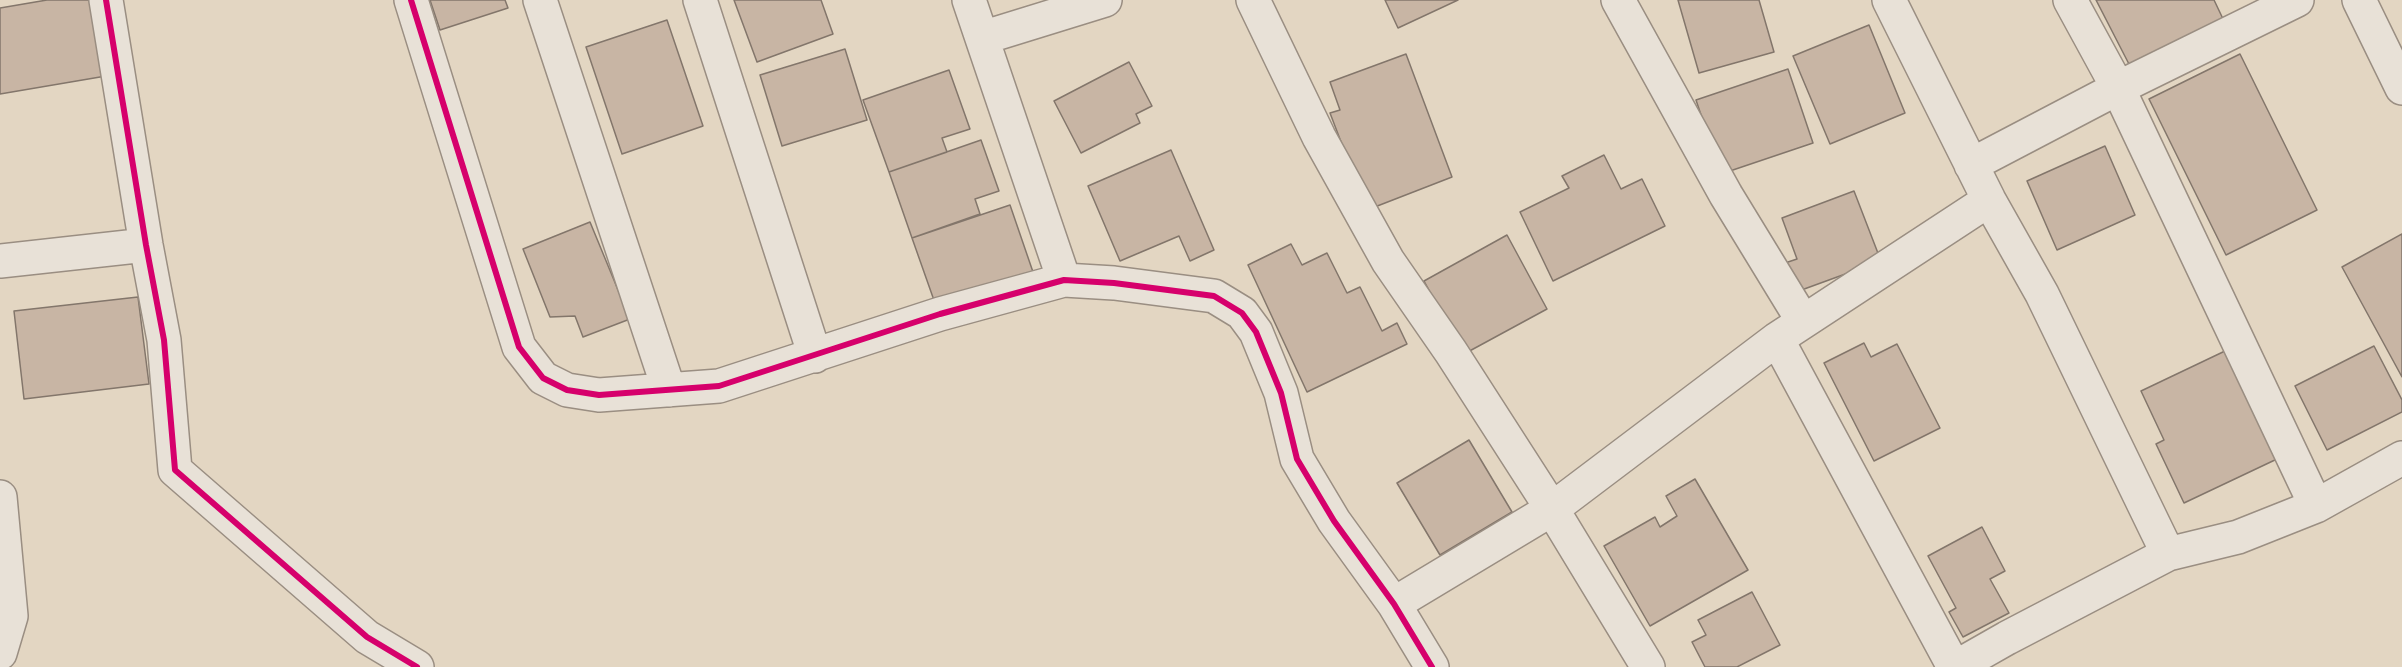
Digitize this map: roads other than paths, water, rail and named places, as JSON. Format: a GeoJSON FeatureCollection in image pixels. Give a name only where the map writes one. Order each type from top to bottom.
{"type":"FeatureCollection","features":[{"type":"Feature","properties":{"kind":"street"},"geometry":{"type":"LineString","coordinates":[[106,0],[164,340],[176,470],[367,637],[417,667]]}},
{"type":"Feature","properties":{"kind":"street"},"geometry":{"type":"LineString","coordinates":[[411,0],[519,347],[543,378],[567,390],[599,395],[719,386],[940,314],[1064,280],[1114,283],[1214,296],[1242,313],[1256,332],[1281,393],[1298,459],[1334,521],[1394,604],[1431,667]]}},
{"type":"Feature","properties":{"kind":"street"},"geometry":{"type":"LineString","coordinates":[[540,0],[669,390]]}},
{"type":"Feature","properties":{"kind":"street"},"geometry":{"type":"LineString","coordinates":[[700,0],[815,356]]}},
{"type":"Feature","properties":{"kind":"street"},"geometry":{"type":"LineString","coordinates":[[969,0],[1064,280]]}},
{"type":"Feature","properties":{"kind":"street"},"geometry":{"type":"LineString","coordinates":[[982,38],[1105,0]]}},
{"type":"Feature","properties":{"kind":"street"},"geometry":{"type":"LineString","coordinates":[[1253,0],[1319,137],[1388,261],[1451,352],[1552,509],[1648,667]]}},
{"type":"Feature","properties":{"kind":"street"},"geometry":{"type":"LineString","coordinates":[[1618,0],[1726,195],[1955,667],[2168,555],[2238,537],[2316,506],[2402,458]]}},
{"type":"Feature","properties":{"kind":"street"},"geometry":{"type":"LineString","coordinates":[[1889,0],[1989,200],[2042,294],[2168,555]]}},
{"type":"Feature","properties":{"kind":"street"},"geometry":{"type":"LineString","coordinates":[[2070,0],[2118,88],[2316,506]]}},
{"type":"Feature","properties":{"kind":"street"},"geometry":{"type":"LineString","coordinates":[[1971,165],[2118,88],[2297,0]]}},
{"type":"Feature","properties":{"kind":"street"},"geometry":{"type":"LineString","coordinates":[[2359,0],[2402,88]]}},
{"type":"Feature","properties":{"kind":"street"},"geometry":{"type":"LineString","coordinates":[[1394,604],[1552,509],[1790,330],[1989,200]]}},
{"type":"Feature","properties":{"kind":"street"},"geometry":{"type":"LineString","coordinates":[[0,261],[146,245]]}},
{"type":"Feature","properties":{"kind":"street"},"geometry":{"type":"LineString","coordinates":[[0,497],[11,616],[0,653]]}}]}
